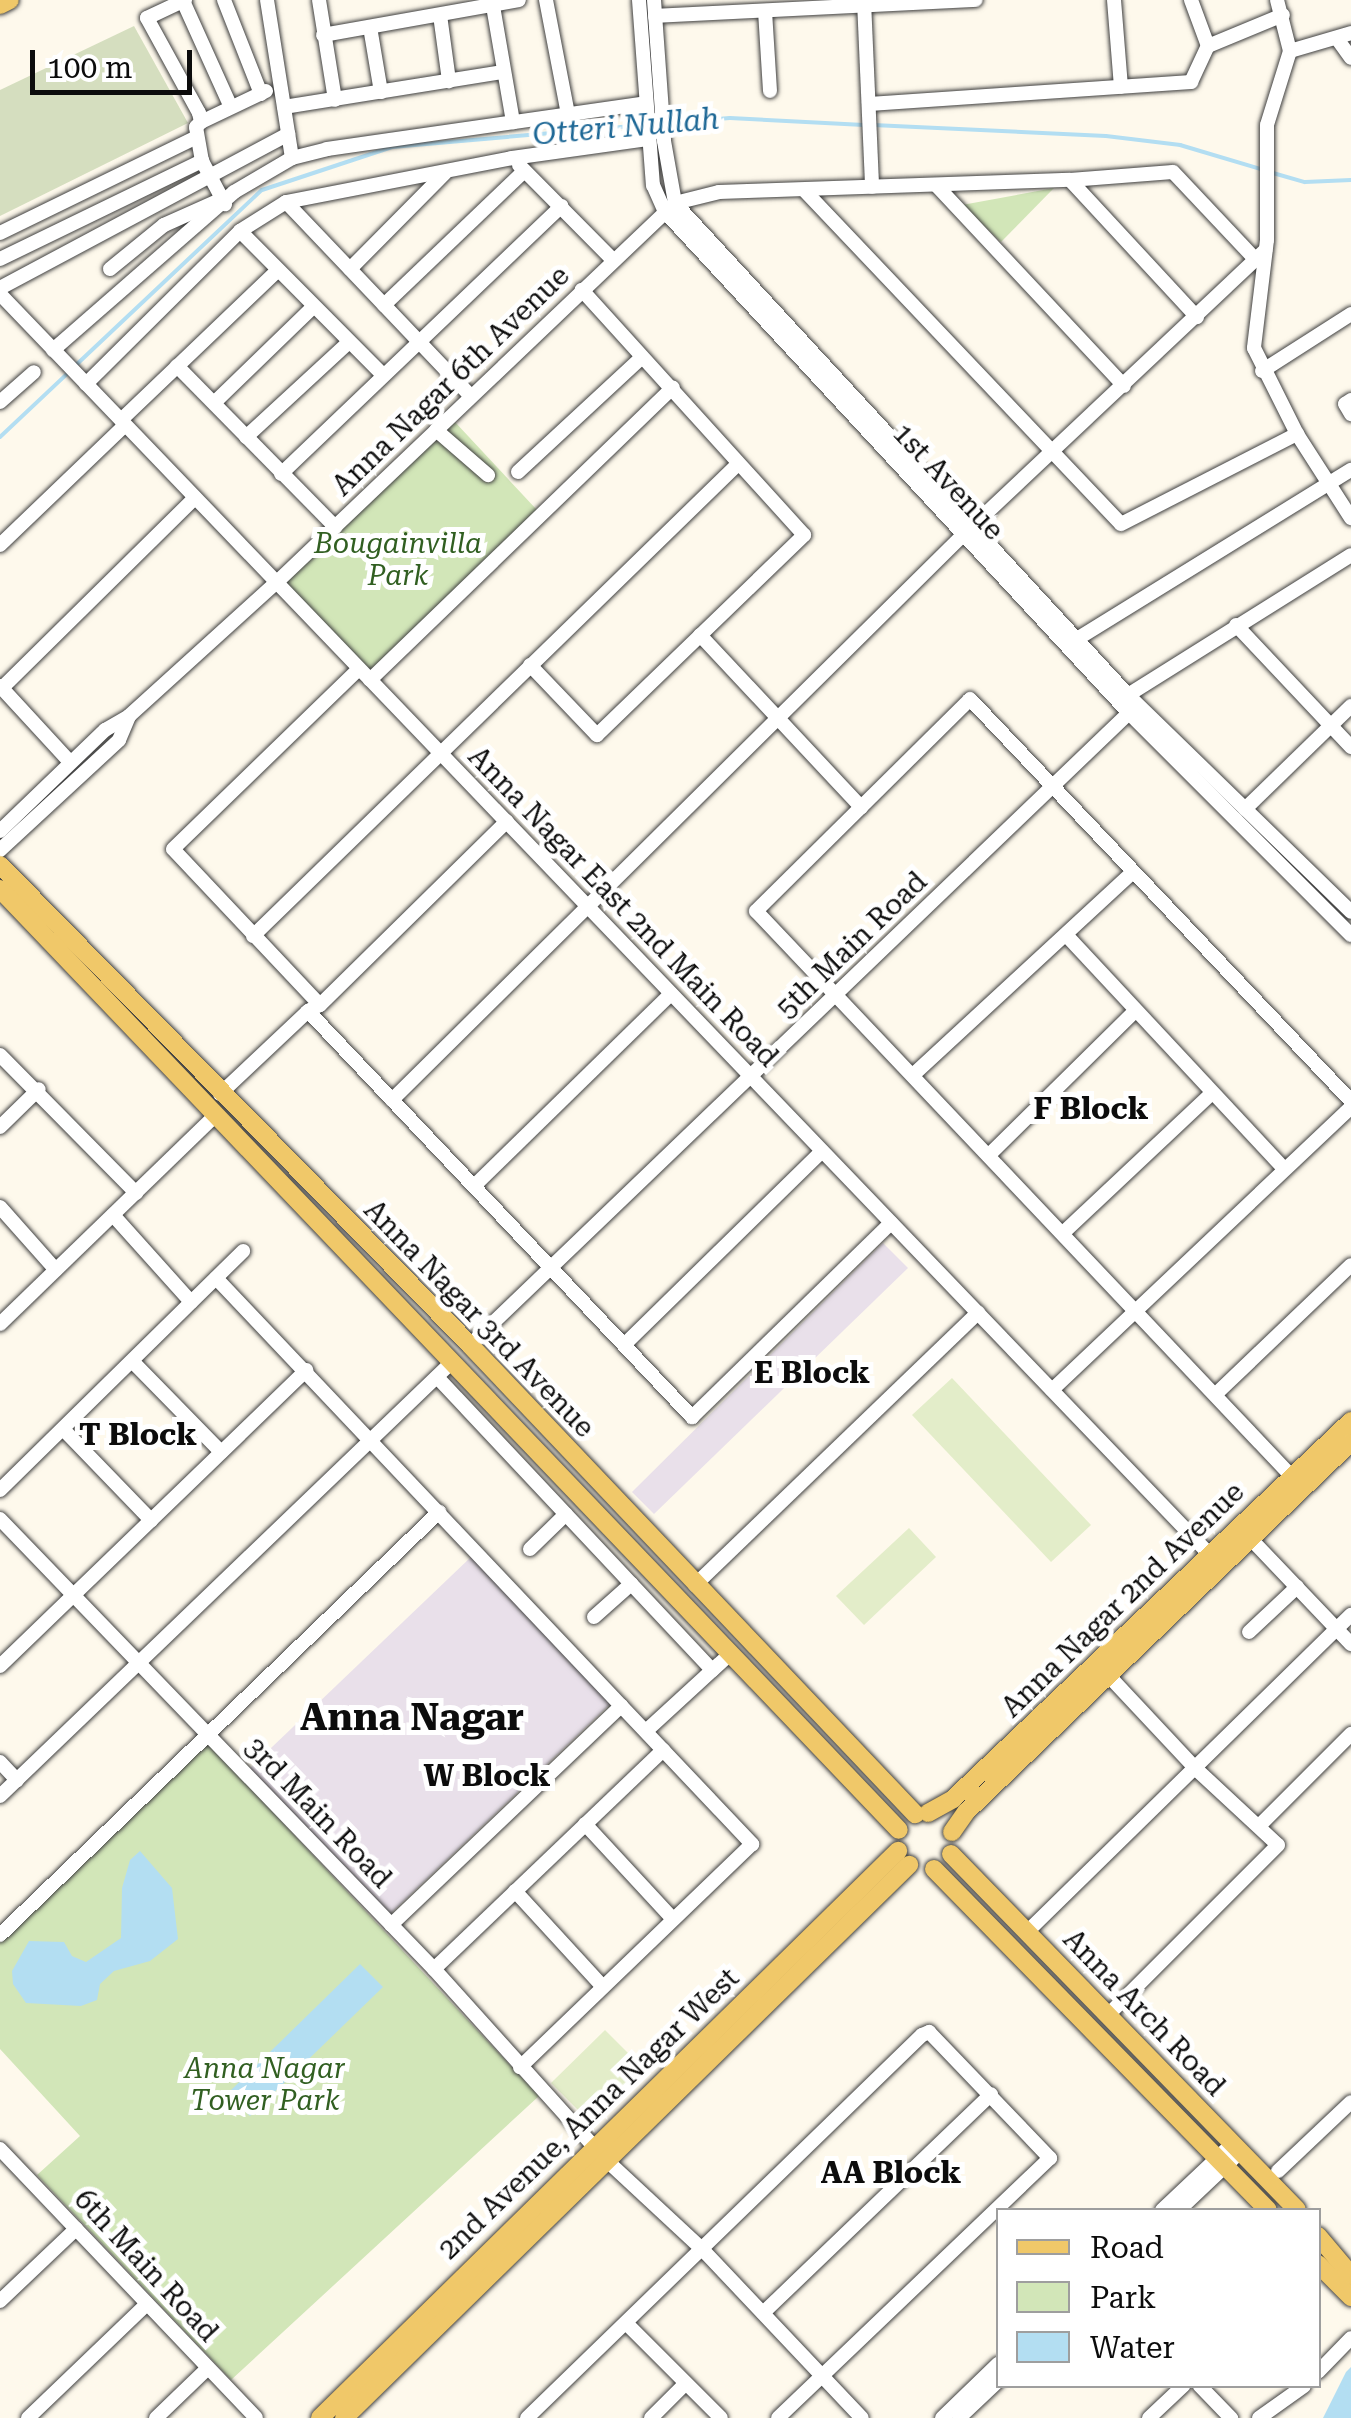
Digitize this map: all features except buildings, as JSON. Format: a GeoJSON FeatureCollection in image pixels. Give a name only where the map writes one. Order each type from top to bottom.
{"type":"FeatureCollection","features":[{"type":"Feature","properties":{"kind":"main road"},"geometry":{"type":"LineString","coordinates":[[0,5],[10,0]]}},
{"type":"Feature","properties":{"kind":"main road","name":"Anna Nagar 3rd Avenue"},"geometry":{"type":"LineString","coordinates":[[0,865],[220,1094],[470,1345],[695,1585],[922,1814]]}},
{"type":"Feature","properties":{"kind":"main road","name":"Anna Nagar 3rd Avenue"},"geometry":{"type":"LineString","coordinates":[[0,890],[898,1830]]}},
{"type":"Feature","properties":{"kind":"main road","name":"Anna Nagar 2nd Avenue"},"geometry":{"type":"LineString","coordinates":[[952,1832],[966,1812],[1249,1538],[1351,1421]]}},
{"type":"Feature","properties":{"kind":"main road","name":"Anna Nagar 2nd Avenue"},"geometry":{"type":"LineString","coordinates":[[922,1814],[953,1799],[1210,1555],[1297,1481],[1351,1442]]}},
{"type":"Feature","properties":{"kind":"main road"},"geometry":{"type":"LineString","coordinates":[[938,1874],[955,1858],[952,1832],[940,1817],[922,1814],[898,1830],[903,1858],[938,1874],[1266,2208]]}},
{"type":"Feature","properties":{"kind":"main road","name":"2nd Avenue, Anna Nagar West"},"geometry":{"type":"LineString","coordinates":[[320,2418],[903,1858]]}},
{"type":"Feature","properties":{"kind":"main road","name":"Anna Arch Road"},"geometry":{"type":"LineString","coordinates":[[955,1858],[1295,2208]]}},
{"type":"Feature","properties":{"kind":"main road","name":"2nd Avenue, Anna Nagar West"},"geometry":{"type":"LineString","coordinates":[[344,2418],[600,2153]]}},
{"type":"Feature","properties":{"kind":"main road"},"geometry":{"type":"LineString","coordinates":[[1321,2240],[1351,2275]]}},
{"type":"Feature","properties":{"kind":"main road"},"geometry":{"type":"LineString","coordinates":[[1321,2267],[1351,2297]]}},
{"type":"Feature","properties":{"kind":"street"},"geometry":{"type":"LineString","coordinates":[[223,202],[202,161],[199,130],[147,18],[184,0],[230,105]]}},
{"type":"Feature","properties":{"kind":"street"},"geometry":{"type":"LineString","coordinates":[[224,0],[261,94]]}},
{"type":"Feature","properties":{"kind":"street"},"geometry":{"type":"LineString","coordinates":[[266,0],[292,158]]}},
{"type":"Feature","properties":{"kind":"street"},"geometry":{"type":"LineString","coordinates":[[319,0],[336,100]]}},
{"type":"Feature","properties":{"kind":"street"},"geometry":{"type":"LineString","coordinates":[[323,34],[519,0]]}},
{"type":"Feature","properties":{"kind":"street"},"geometry":{"type":"LineString","coordinates":[[546,0],[568,114]]}},
{"type":"Feature","properties":{"kind":"street"},"geometry":{"type":"LineString","coordinates":[[639,0],[646,103],[670,208],[719,192],[1070,180],[1173,172],[1261,255]]}},
{"type":"Feature","properties":{"kind":"street"},"geometry":{"type":"LineString","coordinates":[[654,0],[654,127]]}},
{"type":"Feature","properties":{"kind":"street"},"geometry":{"type":"LineString","coordinates":[[655,16],[976,0]]}},
{"type":"Feature","properties":{"kind":"street"},"geometry":{"type":"LineString","coordinates":[[1114,0],[1121,87]]}},
{"type":"Feature","properties":{"kind":"street"},"geometry":{"type":"LineString","coordinates":[[1191,0],[1208,46]]}},
{"type":"Feature","properties":{"kind":"street"},"geometry":{"type":"LineString","coordinates":[[1277,0],[1290,51],[1266,141],[1254,348],[1262,371],[1297,434],[1351,518]]}},
{"type":"Feature","properties":{"kind":"street"},"geometry":{"type":"LineString","coordinates":[[864,3],[872,187]]}},
{"type":"Feature","properties":{"kind":"street"},"geometry":{"type":"LineString","coordinates":[[494,6],[513,122]]}},
{"type":"Feature","properties":{"kind":"street"},"geometry":{"type":"LineString","coordinates":[[765,11],[770,91]]}},
{"type":"Feature","properties":{"kind":"street"},"geometry":{"type":"LineString","coordinates":[[440,15],[449,81]]}},
{"type":"Feature","properties":{"kind":"street"},"geometry":{"type":"LineString","coordinates":[[869,104],[1191,82],[1208,46],[1283,15]]}},
{"type":"Feature","properties":{"kind":"street"},"geometry":{"type":"LineString","coordinates":[[370,27],[381,92]]}},
{"type":"Feature","properties":{"kind":"street"},"geometry":{"type":"LineString","coordinates":[[1290,51],[1344,36],[1351,58]]}},
{"type":"Feature","properties":{"kind":"street"},"geometry":{"type":"LineString","coordinates":[[284,106],[503,72]]}},
{"type":"Feature","properties":{"kind":"street"},"geometry":{"type":"LineString","coordinates":[[0,233],[199,130],[230,105],[280,82]]}},
{"type":"Feature","properties":{"kind":"street"},"geometry":{"type":"LineString","coordinates":[[53,350],[234,192],[292,158],[326,148],[646,103]]}},
{"type":"Feature","properties":{"kind":"street"},"geometry":{"type":"LineString","coordinates":[[77,374],[240,232],[286,202],[654,127]]}},
{"type":"Feature","properties":{"kind":"street"},"geometry":{"type":"LineString","coordinates":[[0,291],[288,134]]}},
{"type":"Feature","properties":{"kind":"street"},"geometry":{"type":"LineString","coordinates":[[512,158],[613,260]]}},
{"type":"Feature","properties":{"kind":"street"},"geometry":{"type":"LineString","coordinates":[[0,259],[202,161]]}},
{"type":"Feature","properties":{"kind":"street"},"geometry":{"type":"LineString","coordinates":[[384,305],[524,171]]}},
{"type":"Feature","properties":{"kind":"street"},"geometry":{"type":"LineString","coordinates":[[350,269],[446,172]]}},
{"type":"Feature","properties":{"kind":"street"},"geometry":{"type":"LineString","coordinates":[[1070,180],[1197,316]]}},
{"type":"Feature","properties":{"kind":"street"},"geometry":{"type":"LineString","coordinates":[[936,185],[1124,386]]}},
{"type":"Feature","properties":{"kind":"street"},"geometry":{"type":"LineString","coordinates":[[804,190],[1121,524],[1297,434]]}},
{"type":"Feature","properties":{"kind":"street"},"geometry":{"type":"LineString","coordinates":[[110,269],[164,225],[223,202]]}},
{"type":"Feature","properties":{"kind":"street"},"geometry":{"type":"LineString","coordinates":[[286,202],[471,396]]}},
{"type":"Feature","properties":{"kind":"street"},"geometry":{"type":"LineString","coordinates":[[281,474],[561,206]]}},
{"type":"Feature","properties":{"kind":"street","name":"Anna Nagar 6th Avenue"},"geometry":{"type":"LineString","coordinates":[[0,830],[105,730],[130,716],[277,582],[670,208]]}},
{"type":"Feature","properties":{"kind":"street","name":"1st Avenue"},"geometry":{"type":"LineString","coordinates":[[670,208],[968,532],[1351,935]]}},
{"type":"Feature","properties":{"kind":"street"},"geometry":{"type":"LineString","coordinates":[[240,232],[383,375]]}},
{"type":"Feature","properties":{"kind":"street"},"geometry":{"type":"LineString","coordinates":[[392,1100],[968,532],[1261,255]]}},
{"type":"Feature","properties":{"kind":"street"},"geometry":{"type":"LineString","coordinates":[[0,545],[278,270]]}},
{"type":"Feature","properties":{"kind":"street"},"geometry":{"type":"LineString","coordinates":[[530,665],[596,736],[804,535],[582,290]]}},
{"type":"Feature","properties":{"kind":"street","name":"Anna Nagar East 2nd Main Road"},"geometry":{"type":"LineString","coordinates":[[0,291],[1210,1555]]}},
{"type":"Feature","properties":{"kind":"street"},"geometry":{"type":"LineString","coordinates":[[214,403],[314,306]]}},
{"type":"Feature","properties":{"kind":"street"},"geometry":{"type":"LineString","coordinates":[[1262,371],[1351,314]]}},
{"type":"Feature","properties":{"kind":"street"},"geometry":{"type":"LineString","coordinates":[[246,437],[349,342]]}},
{"type":"Feature","properties":{"kind":"street"},"geometry":{"type":"LineString","coordinates":[[518,472],[642,356]]}},
{"type":"Feature","properties":{"kind":"street"},"geometry":{"type":"LineString","coordinates":[[177,366],[335,527]]}},
{"type":"Feature","properties":{"kind":"street"},"geometry":{"type":"LineString","coordinates":[[0,402],[34,372]]}},
{"type":"Feature","properties":{"kind":"street"},"geometry":{"type":"LineString","coordinates":[[673,387],[173,849],[253,936],[392,1100],[692,1417],[891,1222]]}},
{"type":"Feature","properties":{"kind":"street"},"geometry":{"type":"LineString","coordinates":[[1351,400],[1344,404],[1351,414]]}},
{"type":"Feature","properties":{"kind":"street"},"geometry":{"type":"LineString","coordinates":[[436,430],[488,475]]}},
{"type":"Feature","properties":{"kind":"street"},"geometry":{"type":"LineString","coordinates":[[253,936],[738,464]]}},
{"type":"Feature","properties":{"kind":"street"},"geometry":{"type":"LineString","coordinates":[[1077,639],[1351,470]]}},
{"type":"Feature","properties":{"kind":"street"},"geometry":{"type":"LineString","coordinates":[[70,762],[1,687],[195,498]]}},
{"type":"Feature","properties":{"kind":"street","name":"1st Avenue"},"geometry":{"type":"LineString","coordinates":[[968,532],[1077,639],[1132,704],[1351,912]]}},
{"type":"Feature","properties":{"kind":"street","name":"5th Main Road"},"geometry":{"type":"LineString","coordinates":[[470,1345],[1054,786],[1132,704],[1236,625],[1351,555]]}},
{"type":"Feature","properties":{"kind":"street"},"geometry":{"type":"LineString","coordinates":[[1236,625],[1351,747]]}},
{"type":"Feature","properties":{"kind":"street"},"geometry":{"type":"LineString","coordinates":[[700,634],[861,808]]}},
{"type":"Feature","properties":{"kind":"street"},"geometry":{"type":"LineString","coordinates":[[1052,1390],[1136,1309],[1284,1170],[1351,1104],[970,699],[756,910],[1136,1309],[1216,1392],[1297,1481]]}},
{"type":"Feature","properties":{"kind":"street"},"geometry":{"type":"LineString","coordinates":[[1245,808],[1351,706]]}},
{"type":"Feature","properties":{"kind":"street","name":"Anna Nagar 6th Avenue"},"geometry":{"type":"LineString","coordinates":[[0,850],[119,740],[130,716]]}},
{"type":"Feature","properties":{"kind":"street"},"geometry":{"type":"LineString","coordinates":[[220,1094],[506,821]]}},
{"type":"Feature","properties":{"kind":"street"},"geometry":{"type":"LineString","coordinates":[[914,1075],[1068,937],[1134,872]]}},
{"type":"Feature","properties":{"kind":"street"},"geometry":{"type":"LineString","coordinates":[[1068,937],[1284,1170]]}},
{"type":"Feature","properties":{"kind":"street"},"geometry":{"type":"LineString","coordinates":[[474,1186],[671,994]]}},
{"type":"Feature","properties":{"kind":"street"},"geometry":{"type":"LineString","coordinates":[[989,1154],[1134,1012]]}},
{"type":"Feature","properties":{"kind":"street"},"geometry":{"type":"LineString","coordinates":[[0,1054],[136,1193]]}},
{"type":"Feature","properties":{"kind":"street"},"geometry":{"type":"LineString","coordinates":[[0,1128],[39,1090]]}},
{"type":"Feature","properties":{"kind":"street"},"geometry":{"type":"LineString","coordinates":[[1064,1232],[1212,1093]]}},
{"type":"Feature","properties":{"kind":"street"},"geometry":{"type":"LineString","coordinates":[[0,1324],[216,1115]]}},
{"type":"Feature","properties":{"kind":"street"},"geometry":{"type":"LineString","coordinates":[[624,1344],[822,1151]]}},
{"type":"Feature","properties":{"kind":"street"},"geometry":{"type":"LineString","coordinates":[[0,1207],[56,1270]]}},
{"type":"Feature","properties":{"kind":"street"},"geometry":{"type":"LineString","coordinates":[[112,1215],[191,1302]]}},
{"type":"Feature","properties":{"kind":"street"},"geometry":{"type":"LineString","coordinates":[[0,1490],[243,1252]]}},
{"type":"Feature","properties":{"kind":"street"},"geometry":{"type":"LineString","coordinates":[[1216,1392],[1351,1265]]}},
{"type":"Feature","properties":{"kind":"street"},"geometry":{"type":"LineString","coordinates":[[216,1278],[752,1844],[520,2068]]}},
{"type":"Feature","properties":{"kind":"street"},"geometry":{"type":"LineString","coordinates":[[695,1585],[978,1313]]}},
{"type":"Feature","properties":{"kind":"street"},"geometry":{"type":"LineString","coordinates":[[133,1362],[222,1452]]}},
{"type":"Feature","properties":{"kind":"street"},"geometry":{"type":"LineString","coordinates":[[0,1796],[452,1362]]}},
{"type":"Feature","properties":{"kind":"street"},"geometry":{"type":"LineString","coordinates":[[0,1666],[306,1370]]}},
{"type":"Feature","properties":{"kind":"street"},"geometry":{"type":"LineString","coordinates":[[437,1377],[712,1670]]}},
{"type":"Feature","properties":{"kind":"street"},"geometry":{"type":"LineString","coordinates":[[62,1429],[151,1520]]}},
{"type":"Feature","properties":{"kind":"street"},"geometry":{"type":"LineString","coordinates":[[0,1934],[439,1512]]}},
{"type":"Feature","properties":{"kind":"street"},"geometry":{"type":"LineString","coordinates":[[530,1549],[566,1514]]}},
{"type":"Feature","properties":{"kind":"street","name":"3rd Main Road"},"geometry":{"type":"LineString","coordinates":[[0,1519],[434,1969],[600,2153],[702,2250],[862,2418]]}},
{"type":"Feature","properties":{"kind":"street"},"geometry":{"type":"LineString","coordinates":[[1249,1538],[1351,1644]]}},
{"type":"Feature","properties":{"kind":"street"},"geometry":{"type":"LineString","coordinates":[[594,1617],[632,1584]]}},
{"type":"Feature","properties":{"kind":"street"},"geometry":{"type":"LineString","coordinates":[[1249,1632],[1297,1587]]}},
{"type":"Feature","properties":{"kind":"street"},"geometry":{"type":"LineString","coordinates":[[1028,1931],[1351,1615]]}},
{"type":"Feature","properties":{"kind":"street"},"geometry":{"type":"LineString","coordinates":[[646,1731],[729,1655]]}},
{"type":"Feature","properties":{"kind":"street"},"geometry":{"type":"LineString","coordinates":[[1108,1675],[1195,1768],[1278,1845],[1110,2014]]}},
{"type":"Feature","properties":{"kind":"street"},"geometry":{"type":"LineString","coordinates":[[391,1925],[620,1706]]}},
{"type":"Feature","properties":{"kind":"street"},"geometry":{"type":"LineString","coordinates":[[1260,1825],[1351,1734]]}},
{"type":"Feature","properties":{"kind":"street"},"geometry":{"type":"LineString","coordinates":[[434,1969],[663,1750]]}},
{"type":"Feature","properties":{"kind":"street"},"geometry":{"type":"LineString","coordinates":[[0,1762],[17,1780]]}},
{"type":"Feature","properties":{"kind":"street"},"geometry":{"type":"LineString","coordinates":[[585,1824],[673,1919]]}},
{"type":"Feature","properties":{"kind":"street"},"geometry":{"type":"LineString","coordinates":[[515,1892],[603,1987]]}},
{"type":"Feature","properties":{"kind":"street"},"geometry":{"type":"LineString","coordinates":[[527,2418],[922,2035],[930,2032],[938,2038],[1050,2158],[997,2208]]}},
{"type":"Feature","properties":{"kind":"street"},"geometry":{"type":"LineString","coordinates":[[763,2312],[991,2094]]}},
{"type":"Feature","properties":{"kind":"street"},"geometry":{"type":"LineString","coordinates":[[1278,2171],[1351,2102]]}},
{"type":"Feature","properties":{"kind":"street","name":"6th Main Road"},"geometry":{"type":"LineString","coordinates":[[0,2149],[256,2418]]}},
{"type":"Feature","properties":{"kind":"street"},"geometry":{"type":"LineString","coordinates":[[1164,2208],[1235,2149]]}},
{"type":"Feature","properties":{"kind":"street"},"geometry":{"type":"LineString","coordinates":[[1181,2208],[1219,2164]]}},
{"type":"Feature","properties":{"kind":"street"},"geometry":{"type":"LineString","coordinates":[[778,2418],[996,2209]]}},
{"type":"Feature","properties":{"kind":"street"},"geometry":{"type":"LineString","coordinates":[[2,2297],[76,2229]]}},
{"type":"Feature","properties":{"kind":"street"},"geometry":{"type":"LineString","coordinates":[[28,2418],[147,2304]]}},
{"type":"Feature","properties":{"kind":"street"},"geometry":{"type":"LineString","coordinates":[[626,2323],[720,2418]]}},
{"type":"Feature","properties":{"kind":"street"},"geometry":{"type":"LineString","coordinates":[[1321,2369],[1351,2338]]}},
{"type":"Feature","properties":{"kind":"street"},"geometry":{"type":"LineString","coordinates":[[942,2418],[996,2366]]}},
{"type":"Feature","properties":{"kind":"street"},"geometry":{"type":"LineString","coordinates":[[156,2418],[208,2368]]}},
{"type":"Feature","properties":{"kind":"street"},"geometry":{"type":"LineString","coordinates":[[959,2418],[996,2383]]}},
{"type":"Feature","properties":{"kind":"street"},"geometry":{"type":"LineString","coordinates":[[651,2418],[686,2384]]}},
{"type":"Feature","properties":{"kind":"street"},"geometry":{"type":"LineString","coordinates":[[1149,2418],[1181,2388]]}},
{"type":"Feature","properties":{"kind":"street"},"geometry":{"type":"LineString","coordinates":[[1202,2388],[1231,2418]]}},
{"type":"Feature","properties":{"kind":"street"},"geometry":{"type":"LineString","coordinates":[[1259,2418],[1301,2388]]}},
{"type":"Feature","properties":{"kind":"shaded area"},"geometry":{"type":"Polygon","coordinates":[[[883,1243],[908,1268],[654,1514],[632,1492],[883,1243]]]}},
{"type":"Feature","properties":{"kind":"shaded area"},"geometry":{"type":"Polygon","coordinates":[[[472,1556],[610,1704],[388,1916],[248,1770],[472,1556]]]}},
{"type":"Feature","properties":{"kind":"green space"},"geometry":{"type":"Polygon","coordinates":[[[134,26],[188,123],[0,216],[0,90],[134,26]]]}},
{"type":"Feature","properties":{"kind":"green space"},"geometry":{"type":"Polygon","coordinates":[[[1054,188],[1001,242],[962,205],[1054,188]]]}},
{"type":"Feature","properties":{"kind":"green space","name":"Bougainvilla Park"},"geometry":{"type":"Polygon","coordinates":[[[455,422],[537,510],[369,673],[284,584],[455,422]]]}},
{"type":"Feature","properties":{"kind":"green space"},"geometry":{"type":"Polygon","coordinates":[[[952,1378],[1091,1525],[1051,1562],[912,1415],[952,1378]]]}},
{"type":"Feature","properties":{"kind":"green space"},"geometry":{"type":"Polygon","coordinates":[[[909,1528],[936,1557],[864,1625],[836,1596],[909,1528]]]}},
{"type":"Feature","properties":{"kind":"green space","name":"Anna Nagar Tower Park"},"geometry":{"type":"Polygon","coordinates":[[[205,1740],[539,2096],[231,2380],[37,2175],[80,2136],[0,2049],[0,1939],[205,1740]]]}},
{"type":"Feature","properties":{"kind":"green space"},"geometry":{"type":"Polygon","coordinates":[[[605,2030],[647,2072],[593,2125],[551,2083],[605,2030]]]}},
{"type":"Feature","properties":{"kind":"water"},"geometry":{"type":"Polygon","coordinates":[[[140,1851],[172,1888],[178,1939],[150,1961],[114,1971],[100,1984],[97,2000],[81,2006],[26,2003],[13,1984],[12,1971],[29,1941],[64,1942],[72,1956],[86,1962],[121,1938],[122,1888],[130,1860],[140,1851]]]}},
{"type":"Feature","properties":{"kind":"water"},"geometry":{"type":"Polygon","coordinates":[[[360,1964],[383,1987],[250,2116],[228,2093],[360,1964]]]}},
{"type":"Feature","properties":{"kind":"water"},"geometry":{"type":"Polygon","coordinates":[[[1351,2367],[1351,2418],[1323,2418],[1346,2372],[1351,2367]]]}},
{"type":"Feature","properties":{"kind":"waterway","name":"Otteri Nullah"},"geometry":{"type":"LineString","coordinates":[[669,123],[730,118],[864,125]]}},
{"type":"Feature","properties":{"kind":"waterway","name":"Otteri Nullah"},"geometry":{"type":"LineString","coordinates":[[76,365],[262,190],[392,147],[644,125]]}},
{"type":"Feature","properties":{"kind":"waterway","name":"Otteri Nullah"},"geometry":{"type":"LineString","coordinates":[[873,125],[1106,136],[1180,145],[1264,170]]}},
{"type":"Feature","properties":{"kind":"waterway","name":"Otteri Nullah"},"geometry":{"type":"LineString","coordinates":[[1273,173],[1305,182],[1351,180]]}},
{"type":"Feature","properties":{"kind":"waterway","name":"Otteri Nullah"},"geometry":{"type":"LineString","coordinates":[[0,437],[69,372]]}},
{"type":"Feature","properties":{"kind":"district","name":"F Block"},"geometry":{"type":"Point","coordinates":[1091,1109]}},
{"type":"Feature","properties":{"kind":"district","name":"E Block"},"geometry":{"type":"Point","coordinates":[812,1373]}},
{"type":"Feature","properties":{"kind":"district","name":"T Block"},"geometry":{"type":"Point","coordinates":[138,1435]}},
{"type":"Feature","properties":{"kind":"district","name":"Anna Nagar"},"geometry":{"type":"Point","coordinates":[412,1718]}},
{"type":"Feature","properties":{"kind":"district","name":"W Block"},"geometry":{"type":"Point","coordinates":[487,1776]}},
{"type":"Feature","properties":{"kind":"district","name":"AA Block"},"geometry":{"type":"Point","coordinates":[891,2173]}}]}
